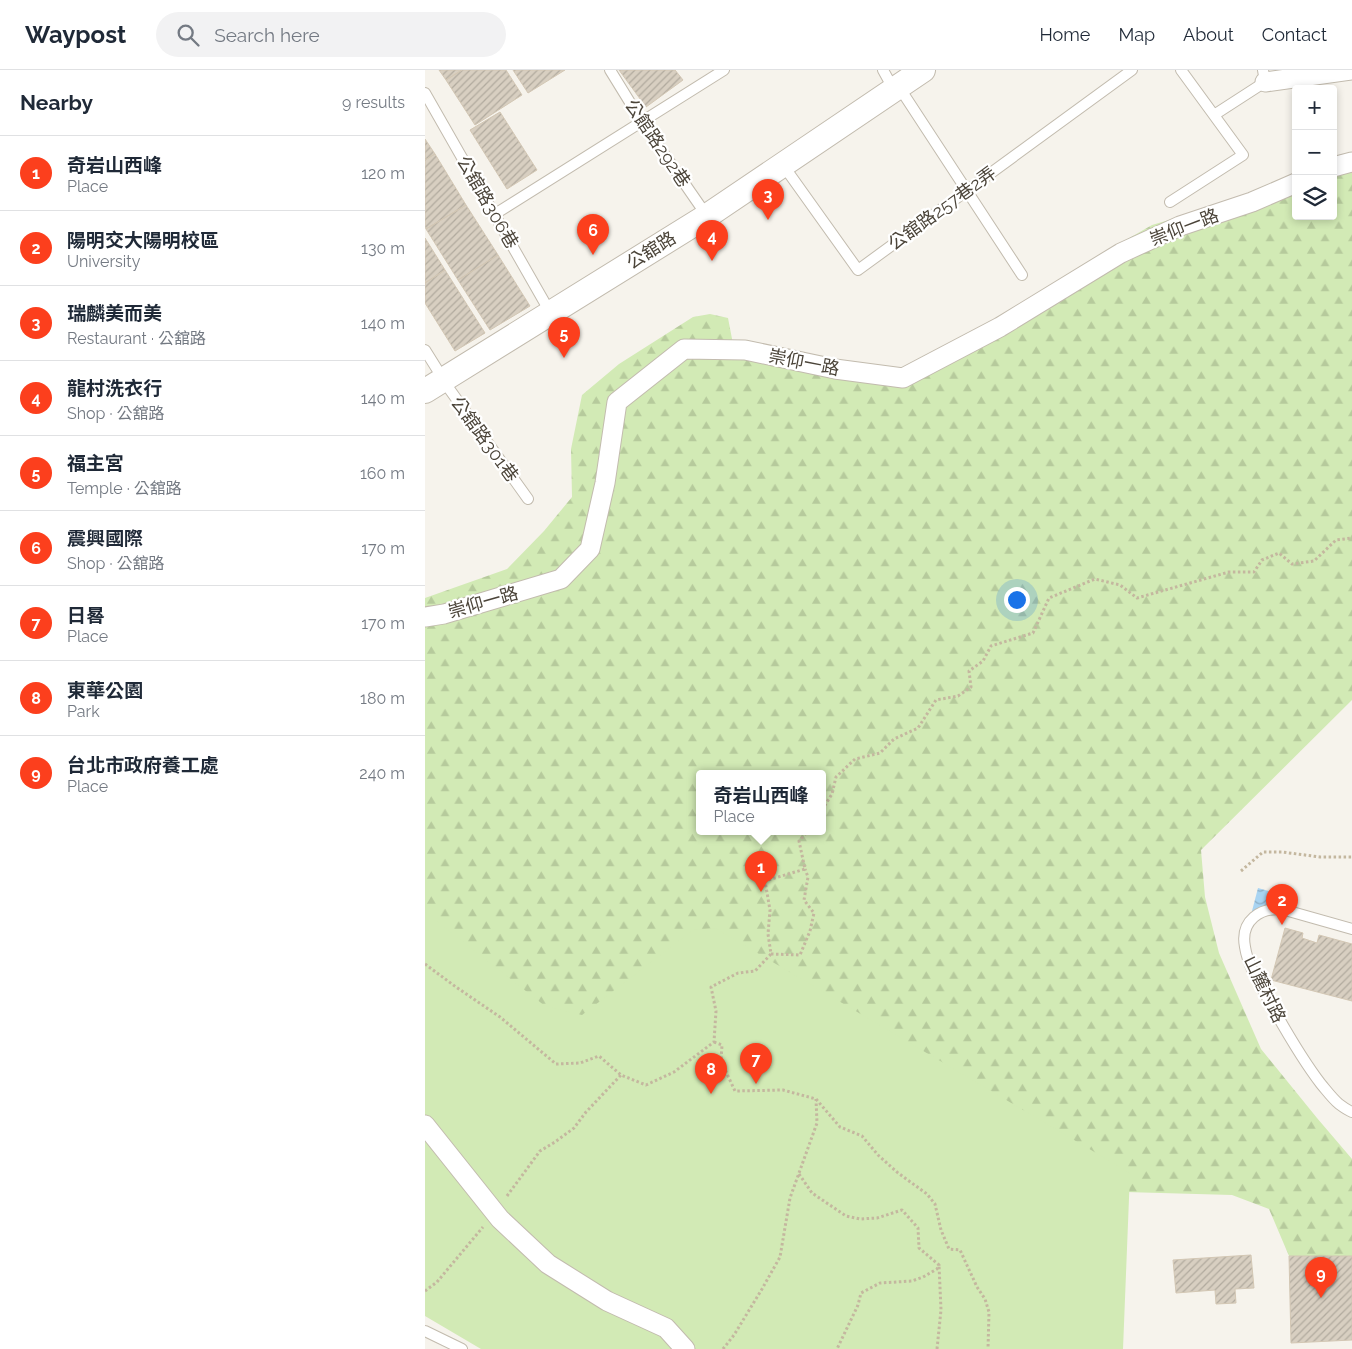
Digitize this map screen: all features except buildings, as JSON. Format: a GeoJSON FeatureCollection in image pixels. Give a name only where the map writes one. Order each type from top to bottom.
{"type":"FeatureCollection","features":[{"type":"Feature","properties":{"kind":"street","name":"公舘路"},"geometry":{"type":"LineString","coordinates":[[430,388],[707,216],[782,164],[892,82],[923,70]]}},
{"type":"Feature","properties":{"kind":"street"},"geometry":{"type":"LineString","coordinates":[[1264,76],[1352,70]]}},
{"type":"Feature","properties":{"kind":"street"},"geometry":{"type":"LineString","coordinates":[[1337,166],[1352,162]]}},
{"type":"Feature","properties":{"kind":"street","name":"崇仰一路"},"geometry":{"type":"LineString","coordinates":[[425,617],[444,614],[561,579],[589,549],[605,483],[617,402],[684,349],[745,350],[835,369],[903,378],[1001,328],[1121,253],[1181,226],[1252,202],[1292,185]]}},
{"type":"Feature","properties":{"kind":"street"},"geometry":{"type":"LineString","coordinates":[[425,1125],[500,1220],[548,1264],[607,1301],[666,1328],[685,1349]]}},
{"type":"Feature","properties":{"kind":"lane","name":"公館路292巷"},"geometry":{"type":"LineString","coordinates":[[610,70],[642,122],[707,216]]}},
{"type":"Feature","properties":{"kind":"lane"},"geometry":{"type":"LineString","coordinates":[[495,214],[724,70]]}},
{"type":"Feature","properties":{"kind":"lane","name":"公舘路257巷2弄"},"geometry":{"type":"LineString","coordinates":[[782,164],[858,270],[1132,70]]}},
{"type":"Feature","properties":{"kind":"lane"},"geometry":{"type":"LineString","coordinates":[[1170,202],[1243,156],[1181,70]]}},
{"type":"Feature","properties":{"kind":"lane"},"geometry":{"type":"LineString","coordinates":[[1214,115],[1264,76]]}},
{"type":"Feature","properties":{"kind":"lane"},"geometry":{"type":"LineString","coordinates":[[892,82],[1022,275]]}},
{"type":"Feature","properties":{"kind":"lane","name":"公舘路306巷"},"geometry":{"type":"LineString","coordinates":[[425,93],[550,312]]}},
{"type":"Feature","properties":{"kind":"lane","name":"公舘路301巷"},"geometry":{"type":"LineString","coordinates":[[425,350],[430,388],[528,499]]}},
{"type":"Feature","properties":{"kind":"lane","name":"山麓村路"},"geometry":{"type":"LineString","coordinates":[[1352,929],[1285,910],[1275,909],[1265,911],[1253,918],[1246,927],[1244,938],[1247,956],[1257,978],[1307,1065],[1339,1104],[1352,1112]]}},
{"type":"Feature","properties":{"kind":"lane"},"geometry":{"type":"LineString","coordinates":[[425,1331],[462,1349]]}},
{"type":"Feature","properties":{"kind":"path"},"geometry":{"type":"LineString","coordinates":[[826,804],[832,794],[836,777],[855,759],[880,753],[894,739],[918,728],[936,700],[958,696],[971,687],[969,671],[983,661],[991,646],[1033,633],[1049,598],[1095,579],[1120,585],[1137,598],[1229,572],[1253,572],[1262,560],[1279,554],[1292,564],[1314,561],[1336,540],[1352,538]]}},
{"type":"Feature","properties":{"kind":"path"},"geometry":{"type":"LineString","coordinates":[[425,964],[500,1017],[556,1064],[580,1063],[599,1056],[621,1075],[646,1085],[674,1072],[714,1042],[716,1011],[711,987],[738,973],[755,971],[771,954],[800,955],[810,931],[814,913],[804,900],[808,877],[799,841],[804,835]]}},
{"type":"Feature","properties":{"kind":"path"},"geometry":{"type":"LineString","coordinates":[[1241,870],[1263,852],[1282,852],[1320,857],[1352,857]]}},
{"type":"Feature","properties":{"kind":"path"},"geometry":{"type":"LineString","coordinates":[[771,954],[768,934],[770,910],[765,881],[805,869]]}},
{"type":"Feature","properties":{"kind":"path"},"geometry":{"type":"LineString","coordinates":[[714,1042],[722,1045],[721,1061],[735,1091],[783,1090],[815,1099],[835,1123],[861,1136],[898,1173],[927,1194],[935,1204],[941,1230],[949,1249],[960,1250],[977,1287],[985,1299],[989,1312],[988,1349]]}},
{"type":"Feature","properties":{"kind":"path"},"geometry":{"type":"LineString","coordinates":[[476,1188],[503,1202],[540,1151],[574,1128],[586,1112],[621,1075]]}},
{"type":"Feature","properties":{"kind":"path"},"geometry":{"type":"LineString","coordinates":[[723,1349],[734,1335],[780,1257],[790,1198],[817,1123],[815,1099]]}},
{"type":"Feature","properties":{"kind":"path"},"geometry":{"type":"LineString","coordinates":[[799,1174],[812,1193],[846,1216],[860,1220],[877,1218],[902,1210],[918,1228],[919,1248],[939,1265],[941,1310],[937,1349]]}},
{"type":"Feature","properties":{"kind":"path"},"geometry":{"type":"LineString","coordinates":[[425,1291],[437,1282],[495,1213]]}},
{"type":"Feature","properties":{"kind":"path"},"geometry":{"type":"LineString","coordinates":[[837,1349],[858,1305],[861,1293],[880,1283],[912,1281],[937,1269],[939,1265]]}},
{"type":"Feature","properties":{"kind":"green space"},"geometry":{"type":"Polygon","coordinates":[[[1352,166],[1352,700],[1201,850],[1205,897],[1219,953],[1261,1049],[1352,1159],[1352,1256],[1289,1256],[1269,1209],[1232,1195],[1125,1192],[425,1304],[425,598],[507,569],[544,531],[572,497],[571,449],[582,395],[619,364],[693,317],[710,314],[728,318],[733,344],[893,374],[1063,289],[1079,267],[1152,225],[1292,183],[1292,220],[1337,220],[1337,170],[1352,166]]]}},
{"type":"Feature","properties":{"kind":"green space"},"geometry":{"type":"Polygon","coordinates":[[[425,912],[545,1006],[582,1015],[693,930],[715,928],[1130,1173],[1123,1349],[481,1349],[425,1316],[425,912]]]}},
{"type":"Feature","properties":{"kind":"water"},"geometry":{"type":"Polygon","coordinates":[[[1258,888],[1275,893],[1268,915],[1252,911],[1258,888]]]}},
{"type":"Feature","properties":{"kind":"place","name":"瑞麟美而美"},"geometry":{"type":"Point","coordinates":[768,220]}},
{"type":"Feature","properties":{"kind":"place","name":"震興國際"},"geometry":{"type":"Point","coordinates":[593,255]}},
{"type":"Feature","properties":{"kind":"place","name":"龍村洗衣行"},"geometry":{"type":"Point","coordinates":[712,261]}},
{"type":"Feature","properties":{"kind":"place","name":"福主宮"},"geometry":{"type":"Point","coordinates":[564,358]}},
{"type":"Feature","properties":{"kind":"place","name":"奇岩山西峰"},"geometry":{"type":"Point","coordinates":[761,892]}},
{"type":"Feature","properties":{"kind":"place","name":"陽明交大陽明校區"},"geometry":{"type":"Point","coordinates":[1282,925]}},
{"type":"Feature","properties":{"kind":"place","name":"日晷"},"geometry":{"type":"Point","coordinates":[756,1084]}},
{"type":"Feature","properties":{"kind":"place","name":"東華公園"},"geometry":{"type":"Point","coordinates":[711,1094]}},
{"type":"Feature","properties":{"kind":"place","name":"台北市政府養工處"},"geometry":{"type":"Point","coordinates":[1321,1298]}}]}
